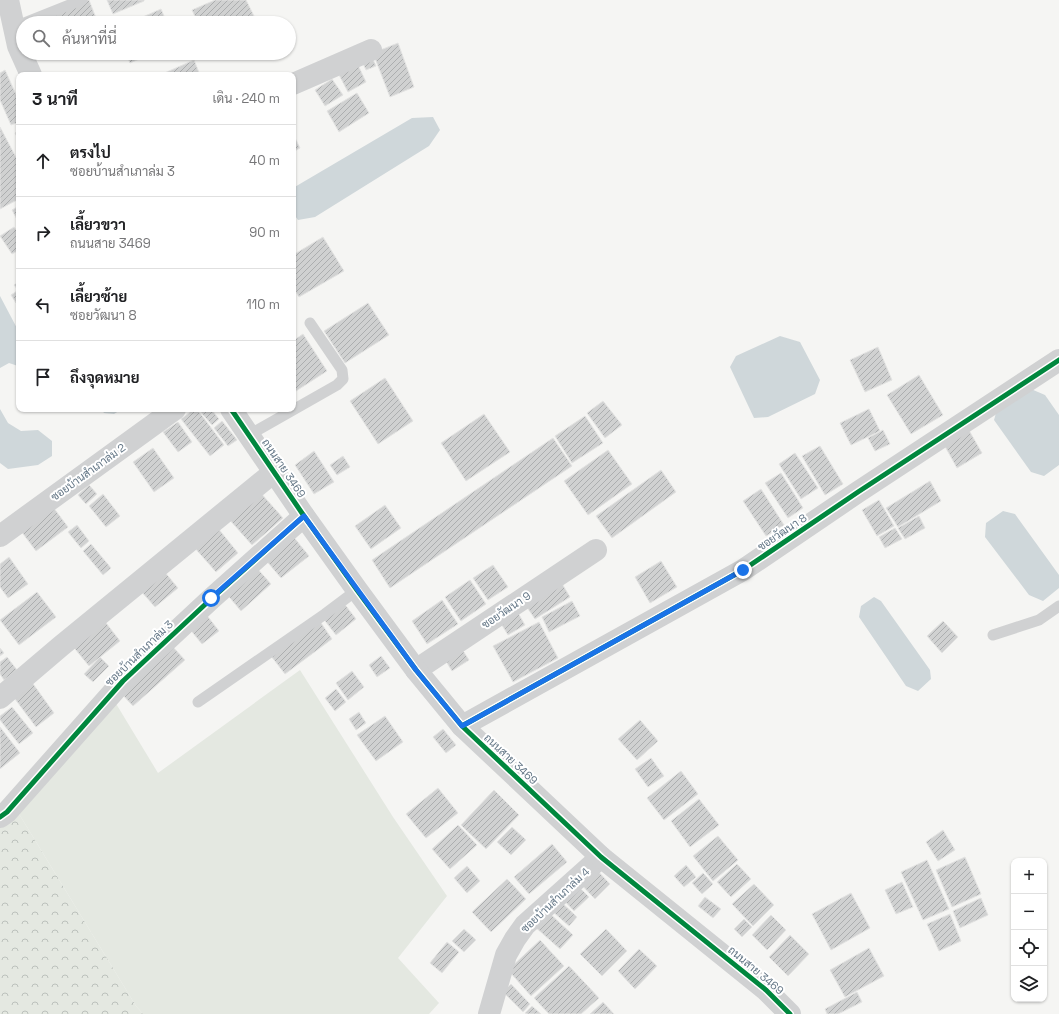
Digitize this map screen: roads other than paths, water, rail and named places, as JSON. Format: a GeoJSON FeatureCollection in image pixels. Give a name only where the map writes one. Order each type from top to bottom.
{"type":"FeatureCollection","features":[{"type":"Feature","properties":{"kind":"street"},"geometry":{"type":"LineString","coordinates":[[8,0],[16,17]]}},
{"type":"Feature","properties":{"kind":"street"},"geometry":{"type":"LineString","coordinates":[[296,83],[371,50]]}},
{"type":"Feature","properties":{"kind":"street"},"geometry":{"type":"LineString","coordinates":[[24,60],[29,72]]}},
{"type":"Feature","properties":{"kind":"street","name":"ซอยวัฒนา 8"},"geometry":{"type":"LineString","coordinates":[[462,726],[743,570],[858,492],[1059,360]]}},
{"type":"Feature","properties":{"kind":"street","name":"ซอยบ้านสำเภาล่ม 2"},"geometry":{"type":"LineString","coordinates":[[0,536],[171,412]]}},
{"type":"Feature","properties":{"kind":"street","name":"ถนนสาย 3469"},"geometry":{"type":"LineString","coordinates":[[233,412],[304,516],[357,590],[416,670],[462,726],[601,857],[766,990],[790,1014]]}},
{"type":"Feature","properties":{"kind":"street"},"geometry":{"type":"LineString","coordinates":[[0,698],[61,646],[274,472]]}},
{"type":"Feature","properties":{"kind":"street","name":"ซอยบ้านสำเภาล่ม 3"},"geometry":{"type":"LineString","coordinates":[[0,816],[7,812],[123,681],[211,598],[304,516]]}},
{"type":"Feature","properties":{"kind":"street","name":"ซอยวัฒนา 9"},"geometry":{"type":"LineString","coordinates":[[416,670],[596,550]]}},
{"type":"Feature","properties":{"kind":"street","name":"ซอยบ้านสำเภาล่ม 4"},"geometry":{"type":"LineString","coordinates":[[489,1014],[506,955],[515,939],[525,925],[601,857]]}},
{"type":"Feature","properties":{"kind":"lane"},"geometry":{"type":"LineString","coordinates":[[0,2],[8,0]]}},
{"type":"Feature","properties":{"kind":"lane"},"geometry":{"type":"LineString","coordinates":[[42,16],[82,0]]}},
{"type":"Feature","properties":{"kind":"lane"},"geometry":{"type":"LineString","coordinates":[[296,408],[337,385],[343,379],[342,370],[310,323]]}},
{"type":"Feature","properties":{"kind":"lane"},"geometry":{"type":"LineString","coordinates":[[249,435],[289,412]]}},
{"type":"Feature","properties":{"kind":"lane"},"geometry":{"type":"LineString","coordinates":[[198,702],[357,590]]}},
{"type":"Feature","properties":{"kind":"lane"},"geometry":{"type":"LineString","coordinates":[[993,635],[1039,620],[1059,606]]}}]}
